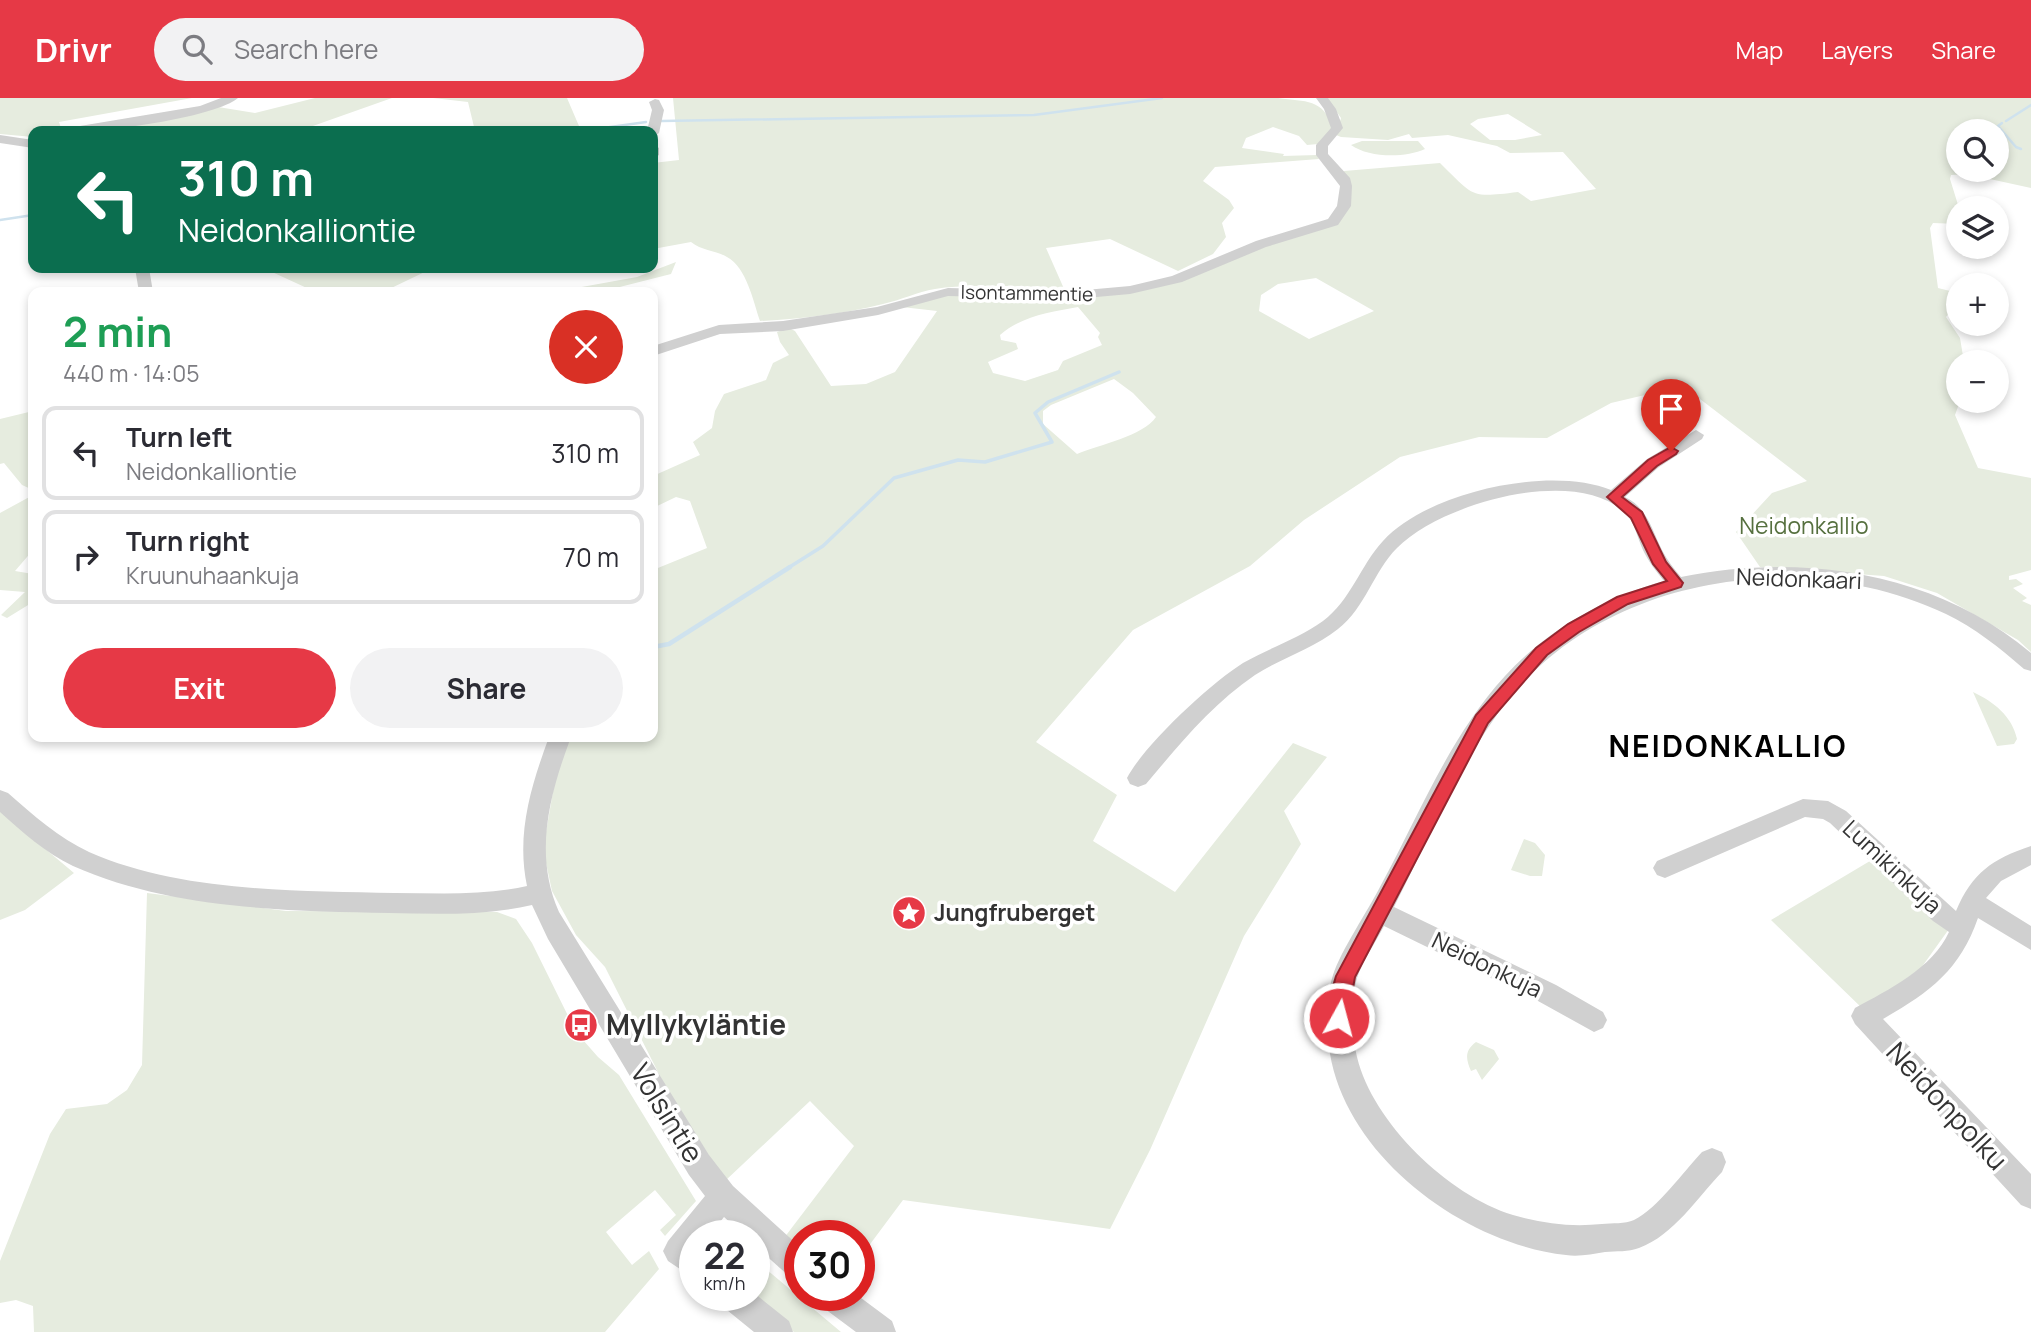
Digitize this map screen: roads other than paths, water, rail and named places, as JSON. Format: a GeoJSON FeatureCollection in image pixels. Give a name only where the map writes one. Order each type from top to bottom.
{"type":"FeatureCollection","features":[{"type":"Feature","properties":{"kind":"street"},"geometry":{"type":"LineString","coordinates":[[103,126],[203,109],[232,98]]}},
{"type":"Feature","properties":{"kind":"street","name":"Isontammentie"},"geometry":{"type":"LineString","coordinates":[[658,349],[719,330],[783,326],[878,311],[948,292],[1074,295],[1130,290],[1177,279],[1261,244],[1319,228],[1336,219],[1346,196],[1345,181],[1325,160],[1321,151],[1325,140],[1337,128],[1330,109],[1322,98]]}},
{"type":"Feature","properties":{"kind":"street"},"geometry":{"type":"LineString","coordinates":[[654,102],[658,110],[655,126]]}},
{"type":"Feature","properties":{"kind":"street"},"geometry":{"type":"LineString","coordinates":[[0,139],[28,142]]}},
{"type":"Feature","properties":{"kind":"street"},"geometry":{"type":"LineString","coordinates":[[1614,497],[1653,463],[1696,435]]}},
{"type":"Feature","properties":{"kind":"street"},"geometry":{"type":"LineString","coordinates":[[1138,778],[1183,725],[1220,690],[1251,668],[1332,624],[1359,594],[1379,557],[1392,542],[1421,519],[1462,501],[1516,489],[1579,488],[1614,497],[1637,516],[1660,564],[1676,583]]}},
{"type":"Feature","properties":{"kind":"street","name":"Neidonkaari"},"geometry":{"type":"LineString","coordinates":[[1712,1163],[1679,1194],[1657,1222],[1636,1235],[1571,1241],[1506,1227],[1461,1205],[1423,1179],[1383,1137],[1354,1092],[1339,1044],[1340,995],[1345,976],[1482,719],[1542,652],[1573,628],[1623,600],[1676,583],[1718,576],[1789,573],[1875,582],[1920,595],[1970,618],[1999,636],[2031,664]]}},
{"type":"Feature","properties":{"kind":"street","name":"Volsintie"},"geometry":{"type":"LineString","coordinates":[[558,742],[540,791],[534,845],[540,893],[557,932],[699,1165],[723,1196],[784,1252]]}},
{"type":"Feature","properties":{"kind":"street"},"geometry":{"type":"LineString","coordinates":[[0,799],[60,849],[90,863],[187,887],[247,895],[369,902],[509,901],[540,893]]}},
{"type":"Feature","properties":{"kind":"street","name":"Lumikinkuja"},"geometry":{"type":"LineString","coordinates":[[1665,868],[1804,808],[1828,810],[1942,915],[1962,928]]}},
{"type":"Feature","properties":{"kind":"street"},"geometry":{"type":"LineString","coordinates":[[1962,928],[1979,886],[1991,875],[2031,855]]}},
{"type":"Feature","properties":{"kind":"street"},"geometry":{"type":"LineString","coordinates":[[1971,901],[2031,939]]}},
{"type":"Feature","properties":{"kind":"street","name":"Neidonkuja"},"geometry":{"type":"LineString","coordinates":[[1380,912],[1547,993],[1594,1020]]}},
{"type":"Feature","properties":{"kind":"street","name":"Neidonpolku"},"geometry":{"type":"LineString","coordinates":[[1962,928],[1953,948],[1938,965],[1900,995],[1864,1016],[2031,1195]]}},
{"type":"Feature","properties":{"kind":"street"},"geometry":{"type":"LineString","coordinates":[[703,1220],[723,1196]]}},
{"type":"Feature","properties":{"kind":"street"},"geometry":{"type":"LineString","coordinates":[[752,1311],[778,1332]]}},
{"type":"Feature","properties":{"kind":"street"},"geometry":{"type":"LineString","coordinates":[[853,1311],[881,1332]]}},
{"type":"Feature","properties":{"kind":"waterway"},"geometry":{"type":"LineString","coordinates":[[662,121],[1034,115],[1162,98]]}},
{"type":"Feature","properties":{"kind":"waterway"},"geometry":{"type":"LineString","coordinates":[[2009,119],[2031,105]]}},
{"type":"Feature","properties":{"kind":"waterway"},"geometry":{"type":"LineString","coordinates":[[618,126],[646,122]]}},
{"type":"Feature","properties":{"kind":"waterway"},"geometry":{"type":"LineString","coordinates":[[2009,139],[2021,149]]}},
{"type":"Feature","properties":{"kind":"waterway"},"geometry":{"type":"LineString","coordinates":[[0,220],[28,216]]}},
{"type":"Feature","properties":{"kind":"waterway"},"geometry":{"type":"LineString","coordinates":[[788,568],[823,546],[894,478],[958,460],[985,462],[1052,442],[1035,413],[1048,402],[1119,372]]}},
{"type":"Feature","properties":{"kind":"waterway"},"geometry":{"type":"LineString","coordinates":[[658,646],[669,644],[790,567]]}},
{"type":"Feature","properties":{"kind":"place","name":"Jungfruberget"},"geometry":{"type":"Point","coordinates":[909,913]}},
{"type":"Feature","properties":{"kind":"place","name":"Myllykyläntie"},"geometry":{"type":"Point","coordinates":[581,1025]}},
{"type":"Feature","properties":{"kind":"district","name":"NEIDONKALLIO"},"geometry":{"type":"Point","coordinates":[1728,747]}},
{"type":"Feature","properties":{"kind":"park label","name":"Neidonkallio"},"geometry":{"type":"Point","coordinates":[1804,526]}}]}
